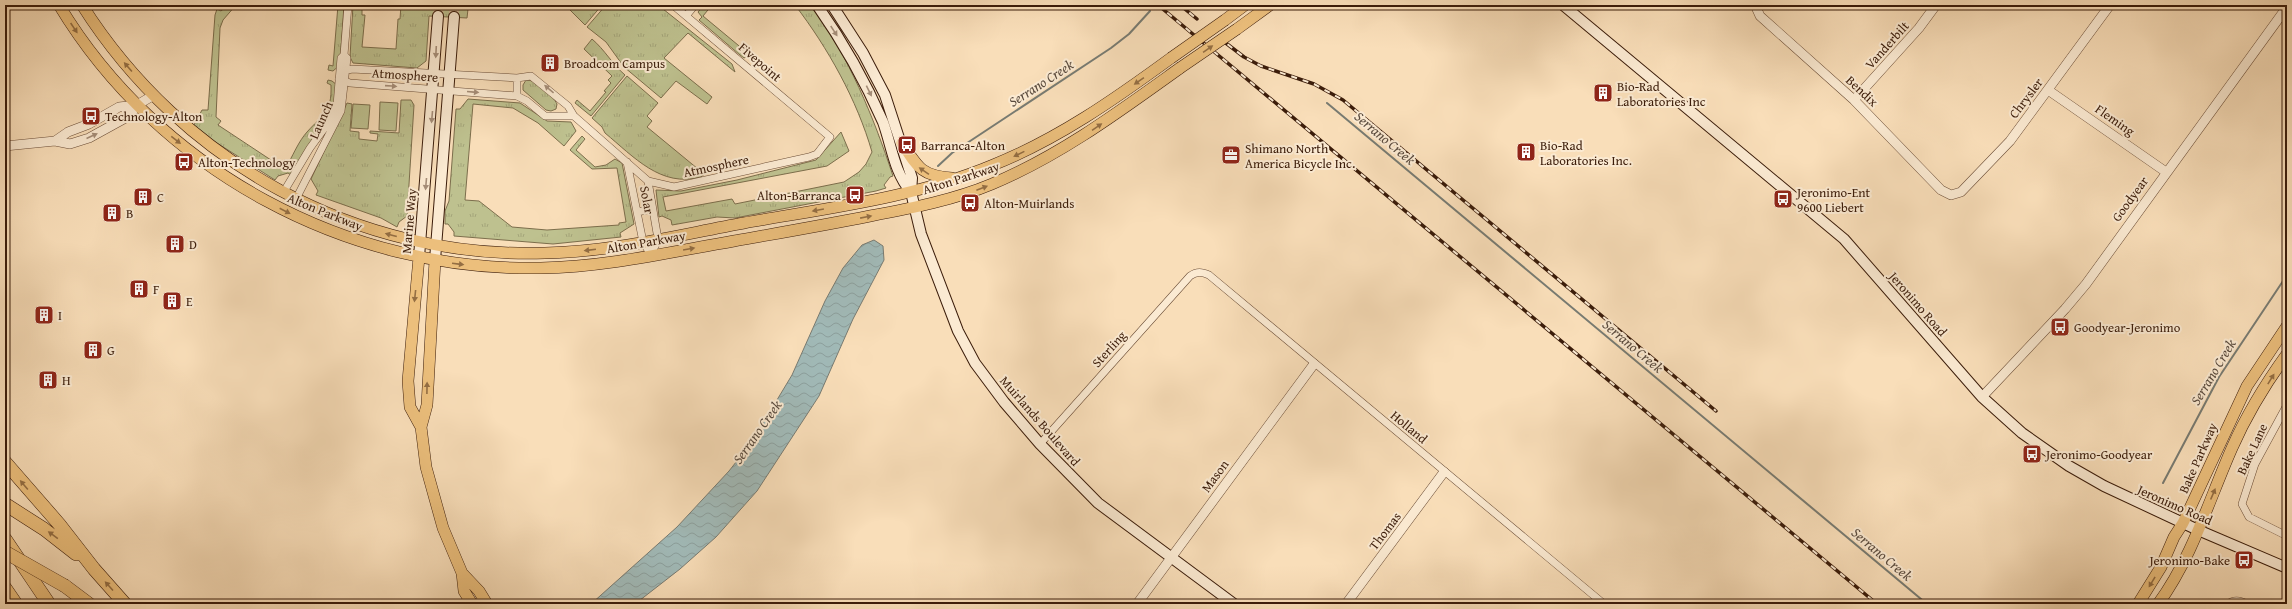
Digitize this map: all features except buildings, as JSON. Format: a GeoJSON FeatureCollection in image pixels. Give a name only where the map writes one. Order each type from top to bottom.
{"type":"FeatureCollection","features":[{"type":"Feature","properties":{"kind":"highway"},"geometry":{"type":"LineString","coordinates":[[5,462],[59,524],[94,569],[125,604]]}},
{"type":"Feature","properties":{"kind":"highway"},"geometry":{"type":"LineString","coordinates":[[5,504],[21,513],[64,544],[94,569]]}},
{"type":"Feature","properties":{"kind":"highway"},"geometry":{"type":"LineString","coordinates":[[5,539],[49,604]]}},
{"type":"Feature","properties":{"kind":"highway"},"geometry":{"type":"LineString","coordinates":[[5,552],[65,586],[89,604]]}},
{"type":"Feature","properties":{"kind":"highway"},"geometry":{"type":"LineString","coordinates":[[25,569],[26,584],[40,604]]}},
{"type":"Feature","properties":{"kind":"highway"},"geometry":{"type":"LineString","coordinates":[[5,588],[15,604]]}},
{"type":"Feature","properties":{"kind":"highway"},"geometry":{"type":"LineString","coordinates":[[5,596],[15,604]]}},
{"type":"Feature","properties":{"kind":"main road","name":"Alton Parkway"},"geometry":{"type":"LineString","coordinates":[[59,5],[98,61],[137,105],[159,127],[196,156],[274,205],[341,235],[419,257],[497,268],[585,266],[915,207],[976,190],[1031,166],[1092,130],[1270,5]]}},
{"type":"Feature","properties":{"kind":"main road","name":"Alton Parkway"},"geometry":{"type":"LineString","coordinates":[[82,5],[112,48],[154,96],[190,130],[217,152],[251,175],[283,193],[296,200],[354,224],[421,243],[484,252],[530,254],[585,251],[643,242],[911,192],[959,178],[1006,160],[1071,127],[1245,5]]}},
{"type":"Feature","properties":{"kind":"main road"},"geometry":{"type":"LineString","coordinates":[[817,5],[860,73],[883,124],[900,180],[911,192]]}},
{"type":"Feature","properties":{"kind":"main road"},"geometry":{"type":"LineString","coordinates":[[832,5],[864,53],[885,95],[912,178],[911,192]]}},
{"type":"Feature","properties":{"kind":"main road","name":"Jeronimo Road"},"geometry":{"type":"LineString","coordinates":[[1563,5],[1844,239],[1982,397],[2022,433],[2080,473],[2125,497],[2287,568]]}},
{"type":"Feature","properties":{"kind":"main road","name":"Marine Way"},"geometry":{"type":"LineString","coordinates":[[421,426],[410,407],[408,381],[434,89],[438,16]]}},
{"type":"Feature","properties":{"kind":"main road","name":"Marine Way"},"geometry":{"type":"LineString","coordinates":[[454,17],[436,245],[427,405],[421,426],[426,467],[434,497],[443,528],[462,573],[464,591],[472,604]]}},
{"type":"Feature","properties":{"kind":"main road"},"geometry":{"type":"LineString","coordinates":[[902,144],[917,166],[926,174],[936,177],[959,178]]}},
{"type":"Feature","properties":{"kind":"main road","name":"Muirlands Boulevard"},"geometry":{"type":"LineString","coordinates":[[911,192],[934,273],[965,344],[975,363],[1004,402],[1040,444],[1098,503],[1234,604]]}},
{"type":"Feature","properties":{"kind":"main road","name":"Bake Parkway"},"geometry":{"type":"LineString","coordinates":[[2138,604],[2162,567],[2174,537],[2183,523],[2247,386],[2287,326]]}},
{"type":"Feature","properties":{"kind":"main road","name":"Bake Parkway"},"geometry":{"type":"LineString","coordinates":[[2158,604],[2176,574],[2198,530],[2232,447],[2261,394],[2287,354]]}},
{"type":"Feature","properties":{"kind":"main road","name":"Marine Way"},"geometry":{"type":"LineString","coordinates":[[462,573],[479,590],[487,604]]}},
{"type":"Feature","properties":{"kind":"street","name":"Launch"},"geometry":{"type":"LineString","coordinates":[[296,200],[341,111],[343,71],[341,58],[344,55],[348,5]]}},
{"type":"Feature","properties":{"kind":"street","name":"Fivepoint"},"geometry":{"type":"LineString","coordinates":[[674,5],[830,138]]}},
{"type":"Feature","properties":{"kind":"street"},"geometry":{"type":"LineString","coordinates":[[686,16],[695,5]]}},
{"type":"Feature","properties":{"kind":"street","name":"Vanderbilt"},"geometry":{"type":"LineString","coordinates":[[1854,100],[1919,28],[1936,5]]}},
{"type":"Feature","properties":{"kind":"street","name":"Chrysler"},"geometry":{"type":"LineString","coordinates":[[1951,195],[1961,192],[2010,141],[2110,5]]}},
{"type":"Feature","properties":{"kind":"street","name":"Bendix"},"geometry":{"type":"LineString","coordinates":[[1755,6],[1760,16],[1854,100],[1942,190],[1951,195]]}},
{"type":"Feature","properties":{"kind":"street","name":"Goodyear"},"geometry":{"type":"LineString","coordinates":[[1982,397],[2075,297],[2287,7]]}},
{"type":"Feature","properties":{"kind":"street","name":"Atmosphere"},"geometry":{"type":"LineString","coordinates":[[343,71],[352,69],[516,78],[531,76],[537,79],[568,106],[574,116],[648,181],[674,187],[771,167],[817,154],[830,138]]}},
{"type":"Feature","properties":{"kind":"street"},"geometry":{"type":"LineString","coordinates":[[516,78],[517,96]]}},
{"type":"Feature","properties":{"kind":"street","name":"Launch"},"geometry":{"type":"LineString","coordinates":[[283,193],[302,165],[310,148],[332,118],[337,105],[342,80]]}},
{"type":"Feature","properties":{"kind":"street","name":"Atmosphere"},"geometry":{"type":"LineString","coordinates":[[342,80],[350,83],[517,96],[527,101],[545,116],[574,116]]}},
{"type":"Feature","properties":{"kind":"street","name":"Fleming"},"geometry":{"type":"LineString","coordinates":[[2048,90],[2166,172]]}},
{"type":"Feature","properties":{"kind":"street"},"geometry":{"type":"LineString","coordinates":[[5,146],[55,141],[70,144],[89,138],[129,116],[137,105],[154,96]]}},
{"type":"Feature","properties":{"kind":"street","name":"Solar"},"geometry":{"type":"LineString","coordinates":[[627,162],[643,242]]}},
{"type":"Feature","properties":{"kind":"street"},"geometry":{"type":"LineString","coordinates":[[302,165],[311,169]]}},
{"type":"Feature","properties":{"kind":"street","name":"Solar"},"geometry":{"type":"LineString","coordinates":[[648,181],[658,239]]}},
{"type":"Feature","properties":{"kind":"street"},"geometry":{"type":"LineString","coordinates":[[637,212],[652,209]]}},
{"type":"Feature","properties":{"kind":"street"},"geometry":{"type":"LineString","coordinates":[[651,255],[658,239]]}},
{"type":"Feature","properties":{"kind":"street"},"geometry":{"type":"LineString","coordinates":[[643,242],[651,255]]}},
{"type":"Feature","properties":{"kind":"street","name":"Sterling"},"geometry":{"type":"LineString","coordinates":[[1040,444],[1190,276],[1198,272]]}},
{"type":"Feature","properties":{"kind":"street","name":"Holland"},"geometry":{"type":"LineString","coordinates":[[1198,272],[1209,275],[1604,604]]}},
{"type":"Feature","properties":{"kind":"street","name":"Mason"},"geometry":{"type":"LineString","coordinates":[[1137,604],[1314,364]]}},
{"type":"Feature","properties":{"kind":"street","name":"Bake Lane"},"geometry":{"type":"LineString","coordinates":[[2287,405],[2255,464],[2242,504],[2249,517],[2287,536]]}},
{"type":"Feature","properties":{"kind":"street","name":"Thomas"},"geometry":{"type":"LineString","coordinates":[[1346,604],[1444,472]]}},
{"type":"Feature","properties":{"kind":"street"},"geometry":{"type":"LineString","coordinates":[[2230,602],[2247,604]]}},
{"type":"Feature","properties":{"kind":"green space"},"geometry":{"type":"Polygon","coordinates":[[[228,5],[236,5],[223,20],[220,28],[216,117],[221,121],[218,125],[280,166],[284,160],[289,162],[299,143],[322,117],[328,107],[330,102],[331,85],[327,83],[328,80],[337,85],[332,116],[292,170],[291,175],[288,173],[278,176],[275,180],[217,143],[194,125],[202,110],[208,110],[215,15],[217,9],[221,11],[228,5]]]}},
{"type":"Feature","properties":{"kind":"green space"},"geometry":{"type":"Polygon","coordinates":[[[338,5],[344,5],[340,65],[333,71],[328,70],[329,65],[333,66],[338,5]]]}},
{"type":"Feature","properties":{"kind":"green space"},"geometry":{"type":"Polygon","coordinates":[[[353,5],[362,5],[362,15],[365,15],[362,47],[396,49],[398,19],[400,19],[401,5],[426,5],[468,9],[467,18],[429,16],[426,61],[417,68],[353,63],[350,57],[353,5]]]}},
{"type":"Feature","properties":{"kind":"green space"},"geometry":{"type":"Polygon","coordinates":[[[556,5],[602,5],[585,25],[569,9],[559,8],[556,5]]]}},
{"type":"Feature","properties":{"kind":"green space"},"geometry":{"type":"Polygon","coordinates":[[[606,5],[658,5],[732,64],[735,72],[688,33],[664,58],[712,97],[707,104],[676,81],[661,98],[624,67],[606,42],[587,27],[606,5]]]}},
{"type":"Feature","properties":{"kind":"green space"},"geometry":{"type":"Polygon","coordinates":[[[704,5],[712,5],[703,16],[750,55],[744,58],[699,20],[702,17],[698,12],[704,5]]]}},
{"type":"Feature","properties":{"kind":"green space"},"geometry":{"type":"Polygon","coordinates":[[[795,5],[812,5],[849,66],[877,131],[893,176],[890,177],[884,185],[886,188],[876,191],[735,218],[717,217],[672,225],[671,220],[662,216],[659,217],[656,190],[681,191],[737,180],[816,160],[841,132],[849,151],[827,166],[663,197],[666,211],[732,199],[735,204],[844,182],[859,172],[866,164],[872,152],[850,94],[819,39],[795,5]]]}},
{"type":"Feature","properties":{"kind":"green space"},"geometry":{"type":"Polygon","coordinates":[[[592,39],[625,75],[591,116],[575,103],[577,100],[590,111],[606,92],[604,91],[611,83],[608,80],[612,76],[584,49],[592,39]]]}},
{"type":"Feature","properties":{"kind":"green space"},"geometry":{"type":"Polygon","coordinates":[[[627,76],[658,103],[647,116],[652,121],[647,127],[698,169],[707,172],[701,177],[687,179],[673,178],[649,168],[605,133],[602,127],[592,118],[627,76]]]}},
{"type":"Feature","properties":{"kind":"green space"},"geometry":{"type":"Polygon","coordinates":[[[526,80],[534,82],[548,93],[557,104],[556,109],[551,111],[546,110],[523,90],[523,85],[526,80]]]}},
{"type":"Feature","properties":{"kind":"green space"},"geometry":{"type":"Polygon","coordinates":[[[468,99],[520,103],[547,121],[571,122],[576,131],[564,146],[538,123],[513,108],[473,104],[465,200],[479,201],[512,227],[547,230],[619,225],[619,223],[626,222],[617,168],[592,169],[570,150],[582,136],[585,139],[576,150],[595,167],[606,165],[615,159],[622,163],[634,224],[620,233],[621,237],[553,244],[454,236],[454,232],[448,224],[445,224],[445,211],[449,201],[456,109],[460,109],[468,99]]]}},
{"type":"Feature","properties":{"kind":"green space"},"geometry":{"type":"Polygon","coordinates":[[[401,100],[411,100],[414,105],[407,216],[399,222],[397,227],[381,218],[316,195],[318,191],[311,179],[347,103],[352,104],[350,131],[359,132],[359,139],[377,141],[378,134],[370,133],[370,131],[399,133],[401,100]]]}},
{"type":"Feature","properties":{"kind":"green space"},"geometry":{"type":"Polygon","coordinates":[[[380,102],[398,103],[396,131],[379,130],[380,102]]]}},
{"type":"Feature","properties":{"kind":"green space"},"geometry":{"type":"Polygon","coordinates":[[[353,104],[370,105],[368,129],[351,128],[353,104]]]}},
{"type":"Feature","properties":{"kind":"water"},"geometry":{"type":"Polygon","coordinates":[[[874,240],[883,246],[884,260],[853,319],[819,396],[757,491],[716,537],[680,569],[635,604],[591,604],[677,527],[729,471],[751,443],[792,375],[825,301],[843,268],[862,245],[874,240]]]}},
{"type":"Feature","properties":{"kind":"waterway","name":"Serrano Creek"},"geometry":{"type":"LineString","coordinates":[[938,166],[952,153],[1111,48],[1129,34],[1150,11]]}},
{"type":"Feature","properties":{"kind":"waterway","name":"Serrano Creek"},"geometry":{"type":"LineString","coordinates":[[1327,103],[1927,604]]}},
{"type":"Feature","properties":{"kind":"waterway","name":"Serrano Creek"},"geometry":{"type":"LineString","coordinates":[[2163,483],[2219,377],[2287,275]]}},
{"type":"Feature","properties":{"kind":"tunnel"},"geometry":{"type":"LineString","coordinates":[[438,16],[439,5]]}},
{"type":"Feature","properties":{"kind":"tunnel"},"geometry":{"type":"LineString","coordinates":[[454,5],[454,17]]}},
{"type":"Feature","properties":{"kind":"railway"},"geometry":{"type":"LineString","coordinates":[[1158,5],[1877,604]]}},
{"type":"Feature","properties":{"kind":"railway"},"geometry":{"type":"LineString","coordinates":[[1180,5],[1197,19]]}},
{"type":"Feature","properties":{"kind":"railway"},"geometry":{"type":"LineString","coordinates":[[1218,37],[1244,57],[1261,66],[1314,84],[1343,100],[1716,411]]}},
{"type":"Feature","properties":{"kind":"place","name":"Broadcom Campus"},"geometry":{"type":"Point","coordinates":[550,63]}},
{"type":"Feature","properties":{"kind":"place","name":"Bio-Rad Laboratories Inc"},"geometry":{"type":"Point","coordinates":[1603,93]}},
{"type":"Feature","properties":{"kind":"place","name":"Technology-Alton"},"geometry":{"type":"Point","coordinates":[91,116]}},
{"type":"Feature","properties":{"kind":"place","name":"Barranca-Alton"},"geometry":{"type":"Point","coordinates":[907,145]}},
{"type":"Feature","properties":{"kind":"place","name":"Bio-Rad Laboratories Inc."},"geometry":{"type":"Point","coordinates":[1526,152]}},
{"type":"Feature","properties":{"kind":"place","name":"Shimano North America Bicycle Inc."},"geometry":{"type":"Point","coordinates":[1231,155]}},
{"type":"Feature","properties":{"kind":"place","name":"Alton-Technology"},"geometry":{"type":"Point","coordinates":[184,162]}},
{"type":"Feature","properties":{"kind":"place","name":"Alton-Barranca"},"geometry":{"type":"Point","coordinates":[855,195]}},
{"type":"Feature","properties":{"kind":"place","name":"C"},"geometry":{"type":"Point","coordinates":[143,197]}},
{"type":"Feature","properties":{"kind":"place","name":"Jeronimo-Ent 9600 Liebert"},"geometry":{"type":"Point","coordinates":[1783,199]}},
{"type":"Feature","properties":{"kind":"place","name":"Alton-Muirlands"},"geometry":{"type":"Point","coordinates":[970,203]}},
{"type":"Feature","properties":{"kind":"place","name":"B"},"geometry":{"type":"Point","coordinates":[112,213]}},
{"type":"Feature","properties":{"kind":"place","name":"D"},"geometry":{"type":"Point","coordinates":[175,244]}},
{"type":"Feature","properties":{"kind":"place","name":"F"},"geometry":{"type":"Point","coordinates":[139,289]}},
{"type":"Feature","properties":{"kind":"place","name":"E"},"geometry":{"type":"Point","coordinates":[172,301]}},
{"type":"Feature","properties":{"kind":"place","name":"I"},"geometry":{"type":"Point","coordinates":[44,315]}},
{"type":"Feature","properties":{"kind":"place","name":"Goodyear-Jeronimo"},"geometry":{"type":"Point","coordinates":[2060,327]}},
{"type":"Feature","properties":{"kind":"place","name":"G"},"geometry":{"type":"Point","coordinates":[93,350]}},
{"type":"Feature","properties":{"kind":"place","name":"H"},"geometry":{"type":"Point","coordinates":[48,380]}},
{"type":"Feature","properties":{"kind":"place","name":"Jeronimo-Goodyear"},"geometry":{"type":"Point","coordinates":[2032,454]}},
{"type":"Feature","properties":{"kind":"place","name":"Jeronimo-Bake"},"geometry":{"type":"Point","coordinates":[2244,560]}}]}
